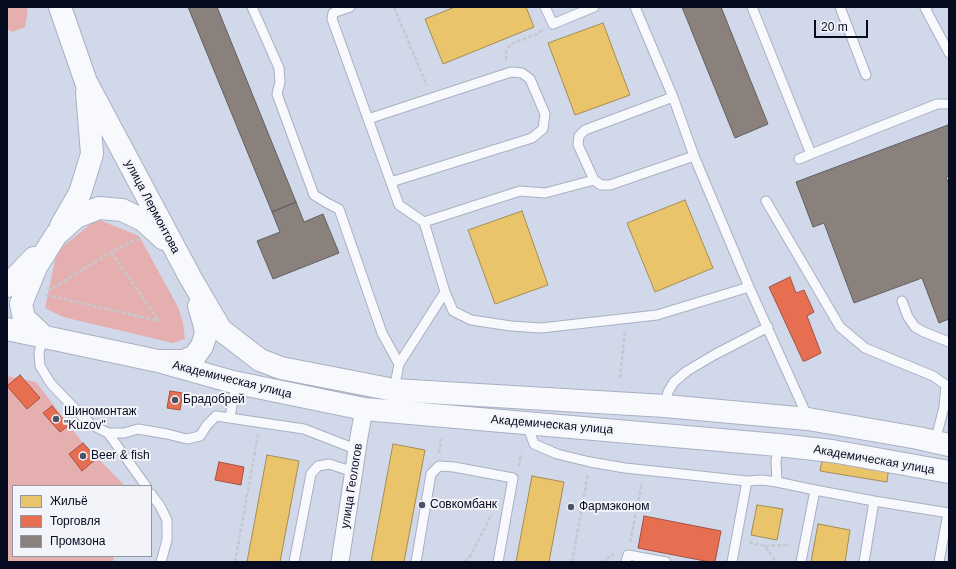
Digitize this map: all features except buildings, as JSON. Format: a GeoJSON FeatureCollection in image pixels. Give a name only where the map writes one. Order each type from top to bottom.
{"type":"FeatureCollection","features":[{"type":"Feature","properties":{"kind":"main road","name":"улица Лермонтова"},"geometry":{"type":"LineString","coordinates":[[60,7],[86,82],[190,277],[221,330],[260,360],[281,368],[394,390]]}},
{"type":"Feature","properties":{"kind":"main road","name":"улица Лермонтова"},"geometry":{"type":"LineString","coordinates":[[7,286],[56,235],[80,193],[92,154],[86,82]]}},
{"type":"Feature","properties":{"kind":"main road"},"geometry":{"type":"LineString","coordinates":[[7,328],[43,336],[158,361],[184,361],[195,356],[202,346],[206,334],[190,277],[164,239],[143,220],[122,210],[99,208],[76,216],[56,235],[36,267],[21,304],[24,318],[43,336]]}},
{"type":"Feature","properties":{"kind":"main road","name":"Академическая улица"},"geometry":{"type":"LineString","coordinates":[[158,361],[238,383],[364,409],[778,445],[832,451],[949,472]]}},
{"type":"Feature","properties":{"kind":"main road"},"geometry":{"type":"LineString","coordinates":[[394,390],[665,406],[808,419],[942,443]]}},
{"type":"Feature","properties":{"kind":"street","name":"улица Геологов"},"geometry":{"type":"LineString","coordinates":[[340,562],[364,409]]}},
{"type":"Feature","properties":{"kind":"lane"},"geometry":{"type":"LineString","coordinates":[[252,7],[279,68],[280,82],[277,94],[314,195],[339,209],[382,333],[399,364]]}},
{"type":"Feature","properties":{"kind":"lane"},"geometry":{"type":"LineString","coordinates":[[545,7],[553,24],[594,7]]}},
{"type":"Feature","properties":{"kind":"lane"},"geometry":{"type":"LineString","coordinates":[[635,7],[673,97],[694,156],[749,287],[808,419]]}},
{"type":"Feature","properties":{"kind":"lane"},"geometry":{"type":"LineString","coordinates":[[752,7],[811,154]]}},
{"type":"Feature","properties":{"kind":"lane"},"geometry":{"type":"LineString","coordinates":[[840,7],[866,75]]}},
{"type":"Feature","properties":{"kind":"lane"},"geometry":{"type":"LineString","coordinates":[[926,7],[949,53]]}},
{"type":"Feature","properties":{"kind":"lane"},"geometry":{"type":"LineString","coordinates":[[345,8],[333,13],[332,19],[399,205],[424,222],[453,311],[471,320],[504,325],[542,328],[657,315],[749,287]]}},
{"type":"Feature","properties":{"kind":"lane"},"geometry":{"type":"LineString","coordinates":[[368,119],[511,72],[522,73],[530,79],[545,114],[543,129],[532,138],[391,182]]}},
{"type":"Feature","properties":{"kind":"lane"},"geometry":{"type":"LineString","coordinates":[[673,97],[585,130],[579,136],[578,145],[594,180],[601,185],[610,185],[694,156]]}},
{"type":"Feature","properties":{"kind":"lane"},"geometry":{"type":"LineString","coordinates":[[799,159],[937,104],[949,104]]}},
{"type":"Feature","properties":{"kind":"lane"},"geometry":{"type":"LineString","coordinates":[[424,222],[520,191],[545,193],[594,180]]}},
{"type":"Feature","properties":{"kind":"lane"},"geometry":{"type":"LineString","coordinates":[[766,201],[840,327],[865,348],[933,376],[946,385],[942,443]]}},
{"type":"Feature","properties":{"kind":"lane"},"geometry":{"type":"LineString","coordinates":[[394,390],[399,364],[446,292]]}},
{"type":"Feature","properties":{"kind":"lane"},"geometry":{"type":"LineString","coordinates":[[902,301],[908,317],[915,327],[949,342]]}},
{"type":"Feature","properties":{"kind":"lane"},"geometry":{"type":"LineString","coordinates":[[665,406],[668,392],[674,382],[687,371],[768,327]]}},
{"type":"Feature","properties":{"kind":"lane"},"geometry":{"type":"LineString","coordinates":[[43,336],[39,353],[40,366],[51,384],[92,425],[108,432],[124,433],[138,429],[187,439],[200,436],[207,425],[216,416],[304,429],[358,450]]}},
{"type":"Feature","properties":{"kind":"lane"},"geometry":{"type":"LineString","coordinates":[[230,418],[238,383]]}},
{"type":"Feature","properties":{"kind":"lane"},"geometry":{"type":"LineString","coordinates":[[526,423],[534,444],[557,454],[590,462],[625,468],[747,481],[762,480],[777,482],[874,501],[949,513],[939,562]]}},
{"type":"Feature","properties":{"kind":"lane"},"geometry":{"type":"LineString","coordinates":[[108,432],[145,485]]}},
{"type":"Feature","properties":{"kind":"lane"},"geometry":{"type":"LineString","coordinates":[[777,482],[776,462],[778,445]]}},
{"type":"Feature","properties":{"kind":"lane"},"geometry":{"type":"LineString","coordinates":[[294,562],[311,474],[318,466],[329,464],[354,472]]}},
{"type":"Feature","properties":{"kind":"lane"},"geometry":{"type":"LineString","coordinates":[[416,562],[431,474],[439,466],[454,467],[513,478],[498,562]]}},
{"type":"Feature","properties":{"kind":"lane"},"geometry":{"type":"LineString","coordinates":[[732,562],[747,481]]}},
{"type":"Feature","properties":{"kind":"lane"},"geometry":{"type":"LineString","coordinates":[[801,562],[815,490]]}},
{"type":"Feature","properties":{"kind":"lane"},"geometry":{"type":"LineString","coordinates":[[152,495],[160,506],[167,520],[167,540],[162,561]]}},
{"type":"Feature","properties":{"kind":"lane"},"geometry":{"type":"LineString","coordinates":[[864,562],[874,501]]}},
{"type":"Feature","properties":{"kind":"lane"},"geometry":{"type":"LineString","coordinates":[[627,558],[666,562]]}},
{"type":"Feature","properties":{"kind":"path"},"geometry":{"type":"LineString","coordinates":[[394,7],[432,98]]}},
{"type":"Feature","properties":{"kind":"path"},"geometry":{"type":"LineString","coordinates":[[511,72],[505,59],[506,51],[511,44],[537,34]]}},
{"type":"Feature","properties":{"kind":"path"},"geometry":{"type":"LineString","coordinates":[[112,252],[159,321],[42,294],[112,252],[142,237]]}},
{"type":"Feature","properties":{"kind":"path"},"geometry":{"type":"LineString","coordinates":[[620,378],[626,319]]}},
{"type":"Feature","properties":{"kind":"path"},"geometry":{"type":"LineString","coordinates":[[235,562],[261,423]]}},
{"type":"Feature","properties":{"kind":"path"},"geometry":{"type":"LineString","coordinates":[[572,562],[589,467]]}},
{"type":"Feature","properties":{"kind":"path"},"geometry":{"type":"LineString","coordinates":[[627,558],[644,470]]}},
{"type":"Feature","properties":{"kind":"path"},"geometry":{"type":"LineString","coordinates":[[736,539],[765,546],[805,544]]}},
{"type":"Feature","properties":{"kind":"path"},"geometry":{"type":"LineString","coordinates":[[765,546],[776,562]]}},
{"type":"Feature","properties":{"kind":"shaded area"},"geometry":{"type":"Polygon","coordinates":[[[7,7],[26,7],[28,10],[25,27],[12,32],[7,29],[7,7]]]}},
{"type":"Feature","properties":{"kind":"shaded area"},"geometry":{"type":"Polygon","coordinates":[[[97,219],[139,236],[178,307],[183,323],[185,339],[173,343],[63,317],[45,308],[57,251],[97,219]]]}},
{"type":"Feature","properties":{"kind":"shaded area"},"geometry":{"type":"Polygon","coordinates":[[[7,376],[36,382],[83,443],[124,485],[12,485],[12,557],[114,557],[113,562],[7,562],[7,376]]]}},
{"type":"Feature","properties":{"kind":"place","name":"Брадобрей"},"geometry":{"type":"Point","coordinates":[175,400]}},
{"type":"Feature","properties":{"kind":"place","name":"Шиномонтаж \"Kuzov\""},"geometry":{"type":"Point","coordinates":[56,419]}},
{"type":"Feature","properties":{"kind":"place","name":"Beer & fish"},"geometry":{"type":"Point","coordinates":[83,456]}},
{"type":"Feature","properties":{"kind":"place","name":"Совкомбанк"},"geometry":{"type":"Point","coordinates":[422,505]}},
{"type":"Feature","properties":{"kind":"place","name":"Фармэконом"},"geometry":{"type":"Point","coordinates":[571,507]}}]}
